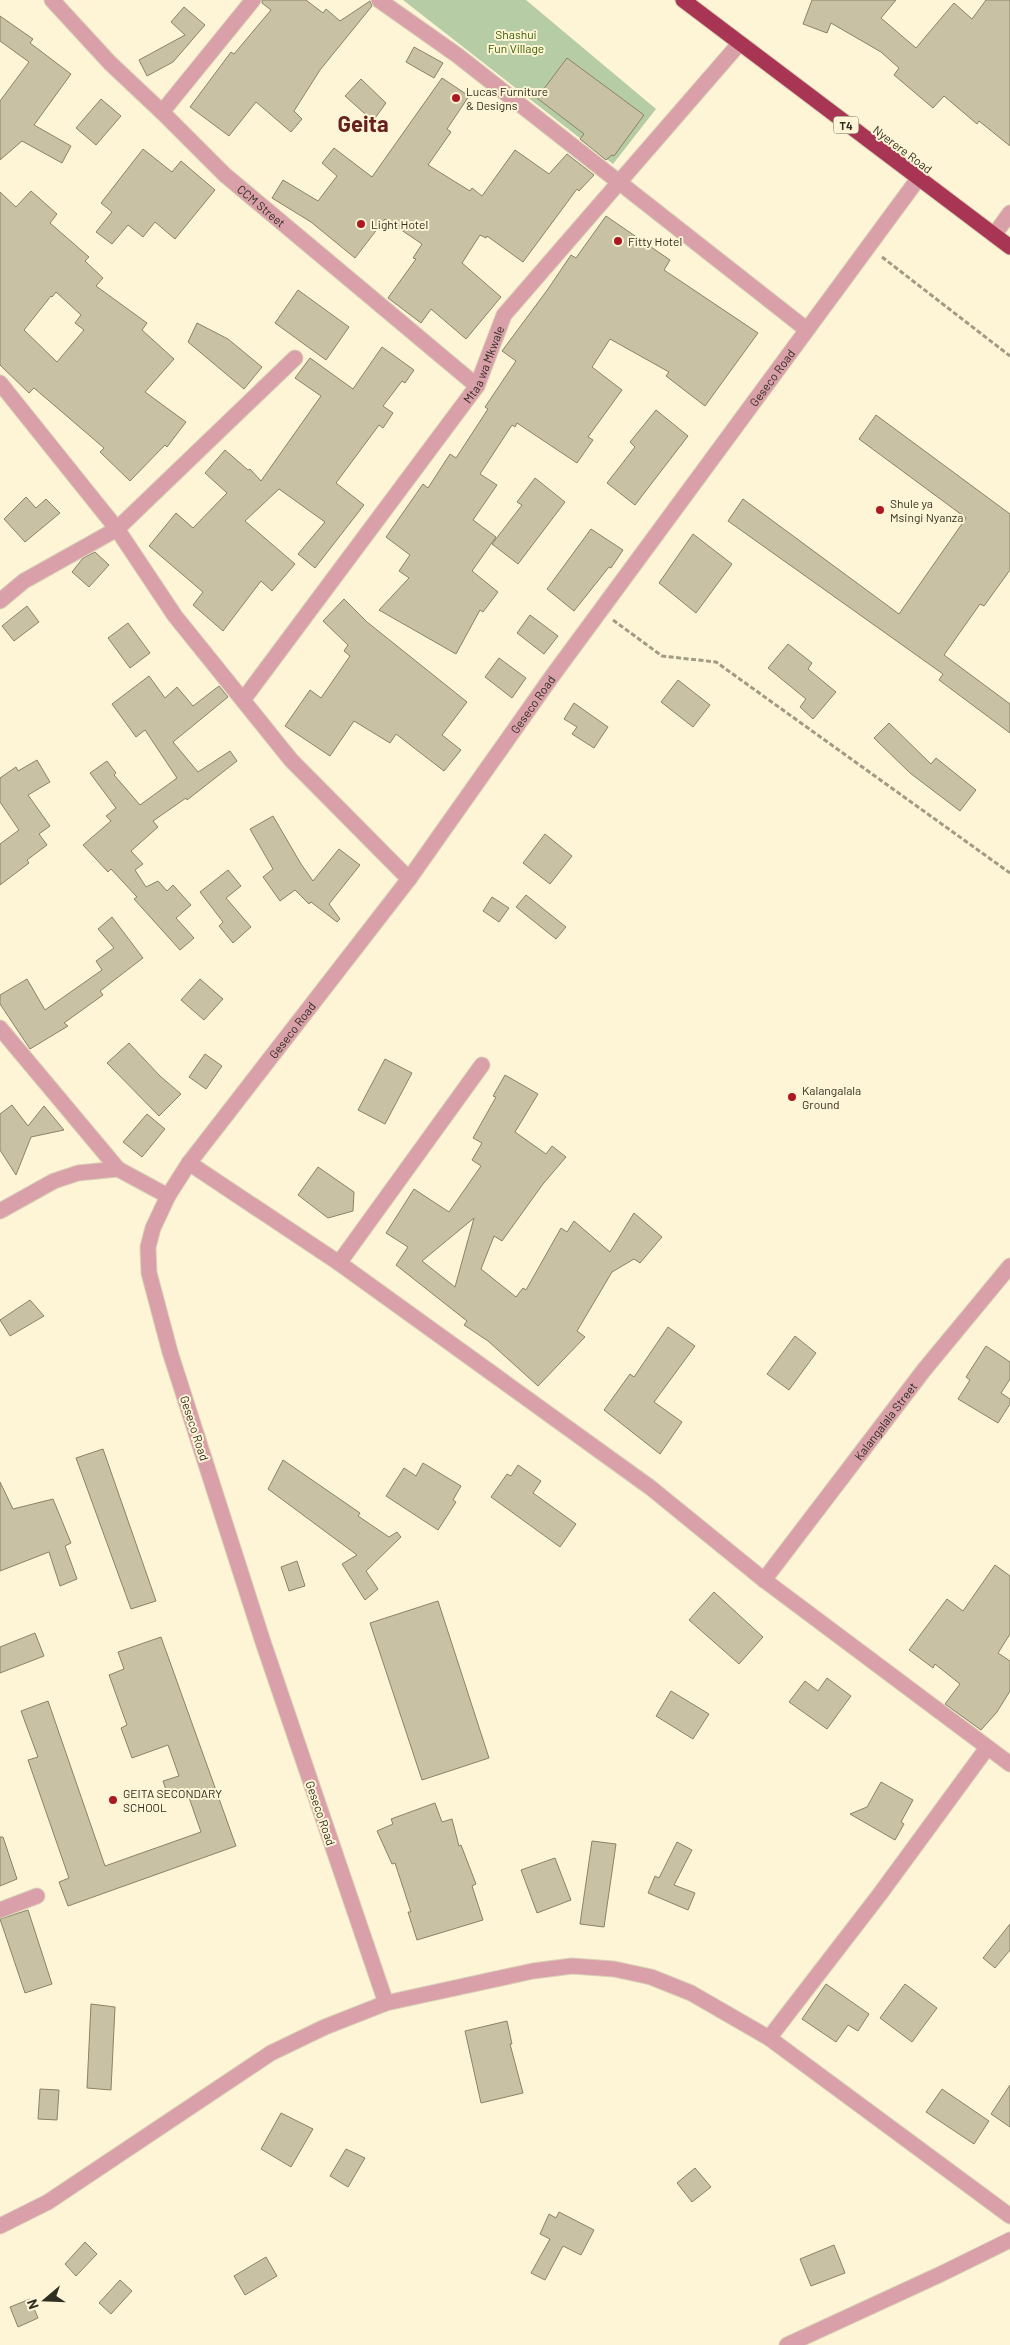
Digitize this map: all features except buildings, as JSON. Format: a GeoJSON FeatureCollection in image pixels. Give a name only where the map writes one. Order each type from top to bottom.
{"type":"FeatureCollection","features":[{"type":"Feature","properties":{"kind":"highway","name":"Nyerere Road"},"geometry":{"type":"LineString","coordinates":[[683,0],[1010,247]]}},
{"type":"Feature","properties":{"kind":"street","name":"CCM Street"},"geometry":{"type":"LineString","coordinates":[[52,0],[110,63],[225,174],[476,386]]}},
{"type":"Feature","properties":{"kind":"street"},"geometry":{"type":"LineString","coordinates":[[162,112],[253,0]]}},
{"type":"Feature","properties":{"kind":"street"},"geometry":{"type":"LineString","coordinates":[[379,0],[457,55],[620,181],[806,329]]}},
{"type":"Feature","properties":{"kind":"street","name":"Mtaa wa Mkwale"},"geometry":{"type":"LineString","coordinates":[[243,700],[476,386],[504,315],[739,44]]}},
{"type":"Feature","properties":{"kind":"street","name":"Geseco Road"},"geometry":{"type":"LineString","coordinates":[[386,2003],[263,1642],[170,1352],[149,1273],[148,1247],[153,1228],[168,1196],[190,1163],[409,879],[552,675],[918,179]]}},
{"type":"Feature","properties":{"kind":"street"},"geometry":{"type":"LineString","coordinates":[[994,235],[1010,213]]}},
{"type":"Feature","properties":{"kind":"street"},"geometry":{"type":"LineString","coordinates":[[0,601],[24,582],[117,529],[296,358]]}},
{"type":"Feature","properties":{"kind":"street"},"geometry":{"type":"LineString","coordinates":[[0,383],[117,529],[175,616],[291,760],[409,879]]}},
{"type":"Feature","properties":{"kind":"street"},"geometry":{"type":"LineString","coordinates":[[0,1028],[118,1169],[168,1196]]}},
{"type":"Feature","properties":{"kind":"street"},"geometry":{"type":"LineString","coordinates":[[338,1263],[482,1065]]}},
{"type":"Feature","properties":{"kind":"street"},"geometry":{"type":"LineString","coordinates":[[190,1163],[338,1263],[651,1488],[764,1580],[1010,1764]]}},
{"type":"Feature","properties":{"kind":"street"},"geometry":{"type":"LineString","coordinates":[[0,1211],[54,1181],[78,1173],[118,1169]]}},
{"type":"Feature","properties":{"kind":"street","name":"Kalangalala Street"},"geometry":{"type":"LineString","coordinates":[[764,1580],[924,1370],[1010,1266]]}},
{"type":"Feature","properties":{"kind":"street"},"geometry":{"type":"LineString","coordinates":[[769,2038],[880,1894],[987,1748]]}},
{"type":"Feature","properties":{"kind":"street"},"geometry":{"type":"LineString","coordinates":[[0,1910],[37,1896]]}},
{"type":"Feature","properties":{"kind":"street"},"geometry":{"type":"LineString","coordinates":[[0,2226],[48,2202],[271,2052],[325,2027],[386,2003],[532,1971],[572,1966],[614,1969],[651,1977],[691,1993],[769,2038],[1010,2216]]}},
{"type":"Feature","properties":{"kind":"street"},"geometry":{"type":"LineString","coordinates":[[787,2345],[1010,2240]]}},
{"type":"Feature","properties":{"kind":"path"},"geometry":{"type":"LineString","coordinates":[[868,246],[1010,356]]}},
{"type":"Feature","properties":{"kind":"path"},"geometry":{"type":"LineString","coordinates":[[600,611],[662,656],[716,662],[1010,873]]}},
{"type":"Feature","properties":{"kind":"green space","name":"Shashui Fun Village"},"geometry":{"type":"Polygon","coordinates":[[[403,0],[526,0],[656,109],[613,164],[403,0]]]}},
{"type":"Feature","properties":{"kind":"place","name":"Lucas Furniture & Designs"},"geometry":{"type":"Point","coordinates":[456,98]}},
{"type":"Feature","properties":{"kind":"place","name":"Light Hotel"},"geometry":{"type":"Point","coordinates":[361,224]}},
{"type":"Feature","properties":{"kind":"place","name":"Fitty Hotel"},"geometry":{"type":"Point","coordinates":[618,241]}},
{"type":"Feature","properties":{"kind":"place","name":"Shule ya Msingi Nyanza"},"geometry":{"type":"Point","coordinates":[880,510]}},
{"type":"Feature","properties":{"kind":"place","name":"Kalangalala Ground"},"geometry":{"type":"Point","coordinates":[792,1097]}},
{"type":"Feature","properties":{"kind":"place","name":"GEITA SECONDARY SCHOOL"},"geometry":{"type":"Point","coordinates":[113,1800]}},
{"type":"Feature","properties":{"kind":"district","name":"Geita"},"geometry":{"type":"Point","coordinates":[363,123]}}]}
